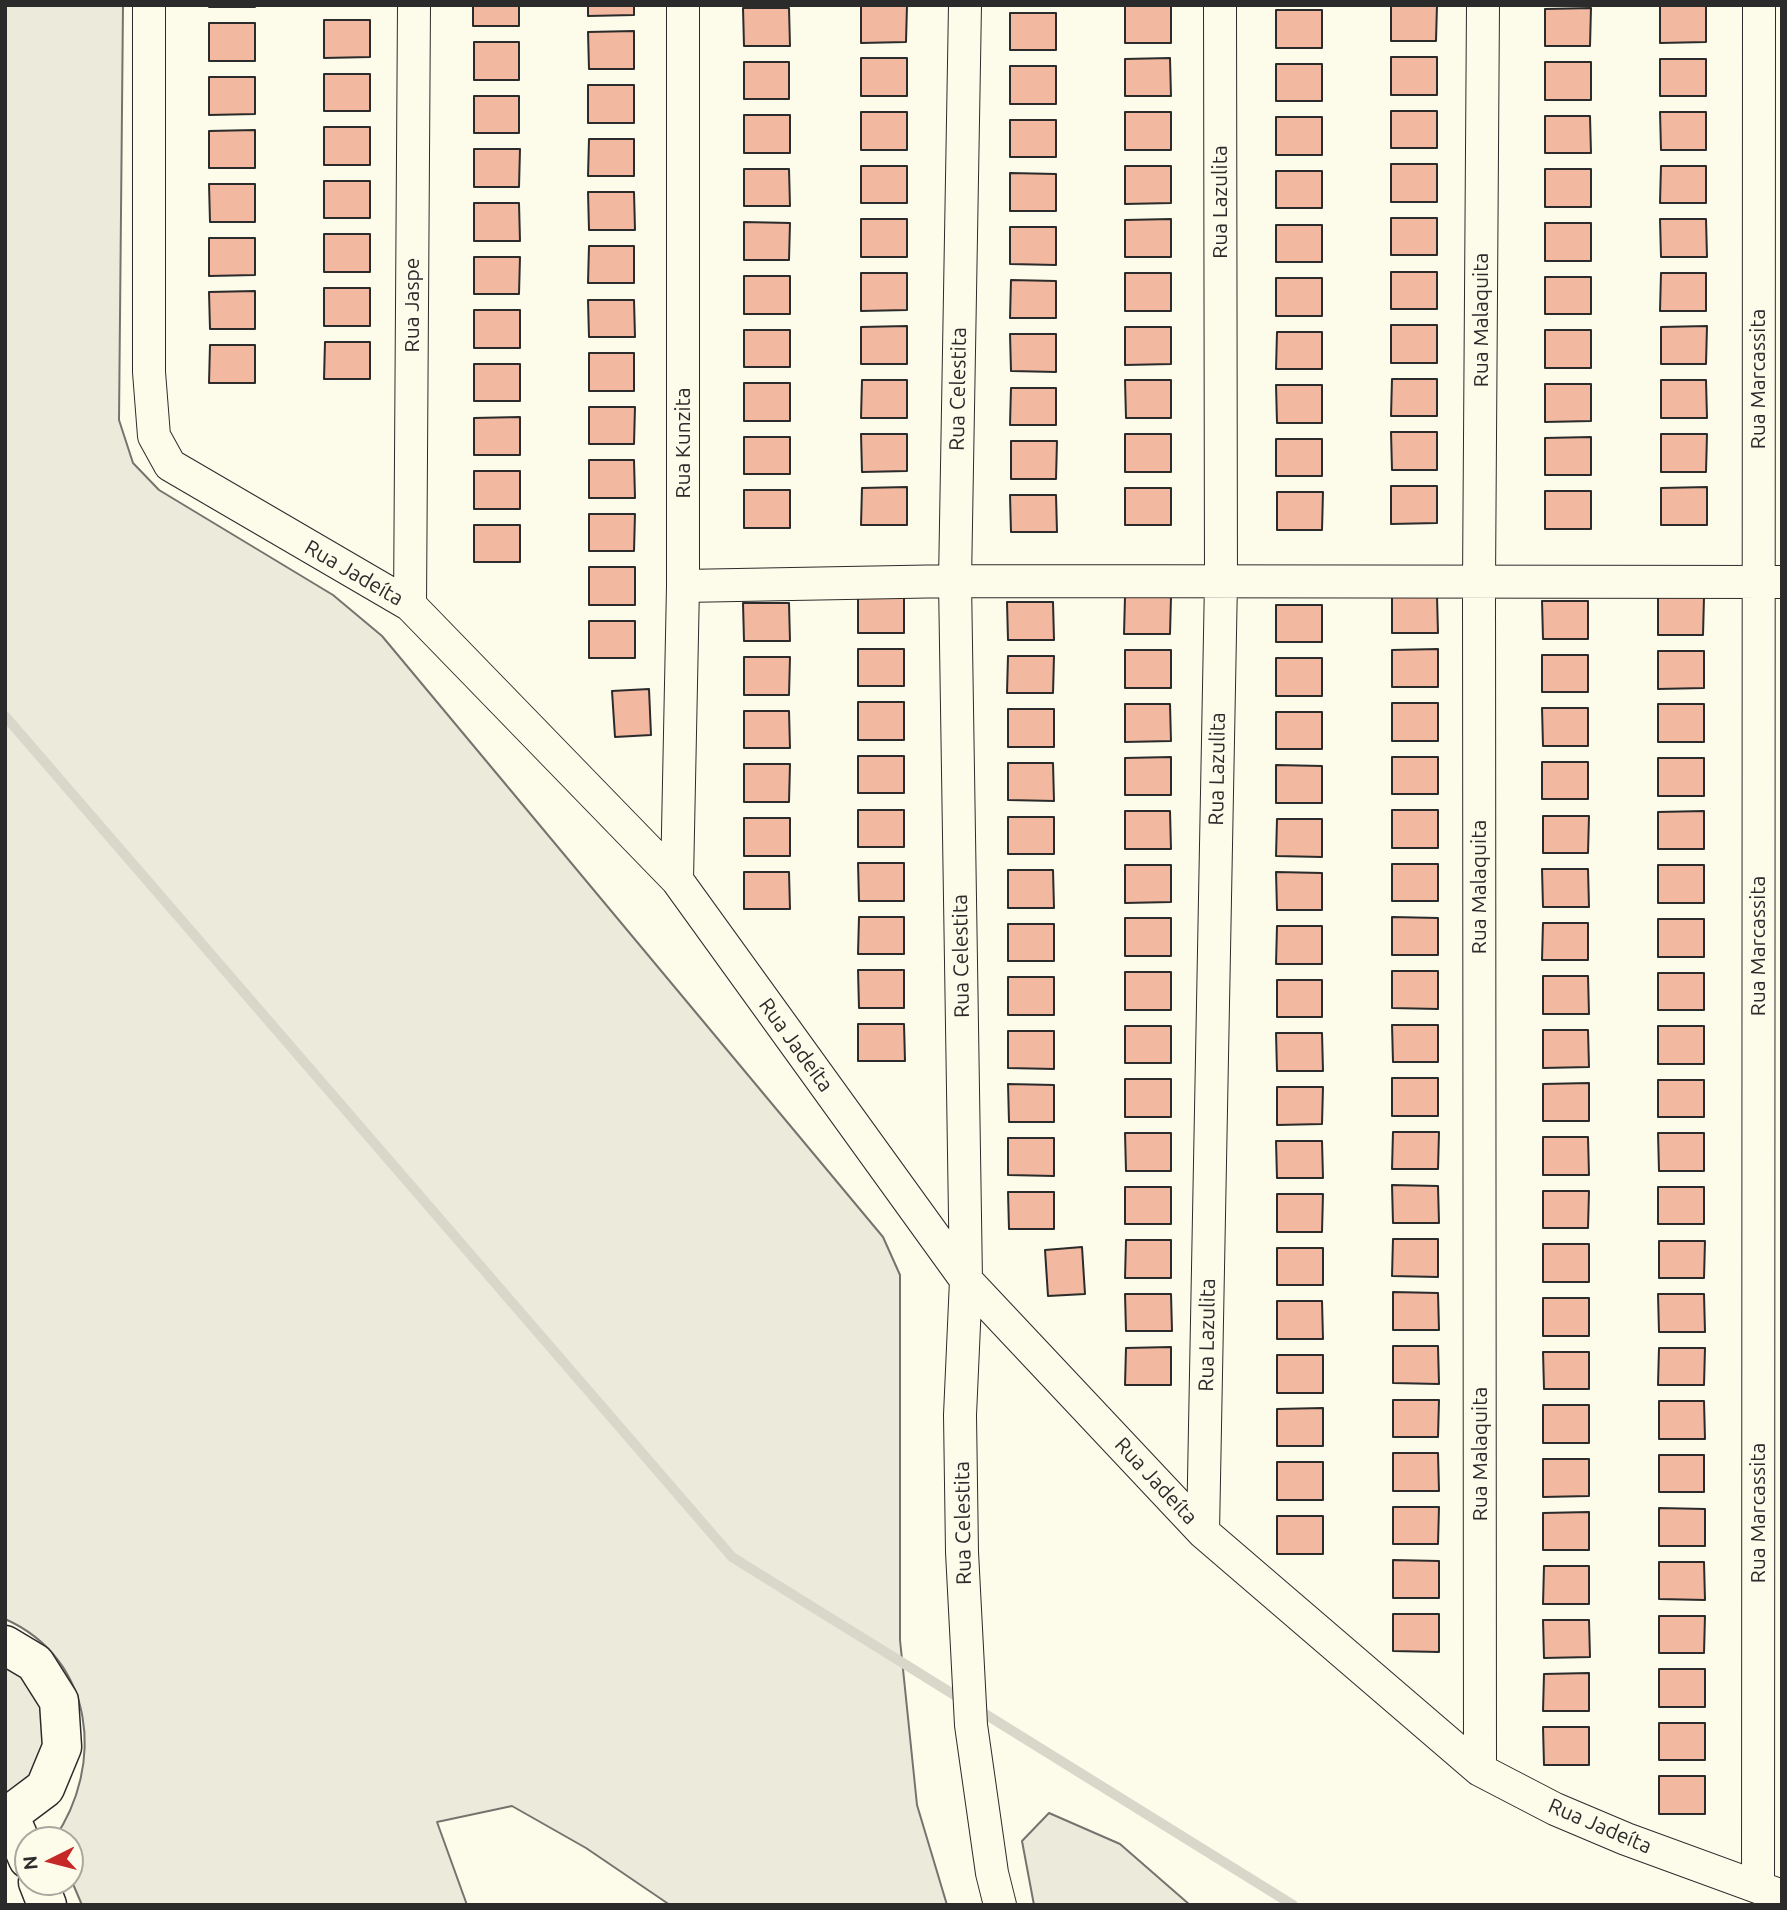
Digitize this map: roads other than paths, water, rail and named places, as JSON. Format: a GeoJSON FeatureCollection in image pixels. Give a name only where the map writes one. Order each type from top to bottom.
{"type":"FeatureCollection","features":[{"type":"Feature","properties":{"kind":"street","name":"Rua Jadeíta"},"geometry":{"type":"LineString","coordinates":[[149,5],[149,372],[154,436],[170,465],[411,605],[677,880],[966,1280],[1203,1532],[1480,1770],[1567,1814],[1770,1892]]}},
{"type":"Feature","properties":{"kind":"street","name":"Rua Jaspe"},"geometry":{"type":"LineString","coordinates":[[411,605],[414,5]]}},
{"type":"Feature","properties":{"kind":"street","name":"Rua Kunzita"},"geometry":{"type":"LineString","coordinates":[[677,880],[683,586],[683,5]]}},
{"type":"Feature","properties":{"kind":"street","name":"Rua Celestita"},"geometry":{"type":"LineString","coordinates":[[965,5],[955,581],[966,1280],[960,1415],[962,1552],[971,1726],[992,1873],[1000,1905]]}},
{"type":"Feature","properties":{"kind":"street","name":"Rua Lazulita"},"geometry":{"type":"LineString","coordinates":[[1203,1532],[1221,581],[1220,5]]}},
{"type":"Feature","properties":{"kind":"street","name":"Rua Malaquita"},"geometry":{"type":"LineString","coordinates":[[1480,1770],[1479,582],[1483,5]]}},
{"type":"Feature","properties":{"kind":"street","name":"Rua Marcassita"},"geometry":{"type":"LineString","coordinates":[[1759,5],[1770,582],[1770,1892]]}},
{"type":"Feature","properties":{"kind":"street"},"geometry":{"type":"LineString","coordinates":[[683,586],[955,581],[1770,582]]}},
{"type":"Feature","properties":{"kind":"street"},"geometry":{"type":"LineString","coordinates":[[5,1645],[35,1663],[59,1701],[62,1747],[45,1788],[8,1818]]}},
{"type":"Feature","properties":{"kind":"waterway"},"geometry":{"type":"LineString","coordinates":[[5,716],[732,1557],[1293,1905]]}}]}
